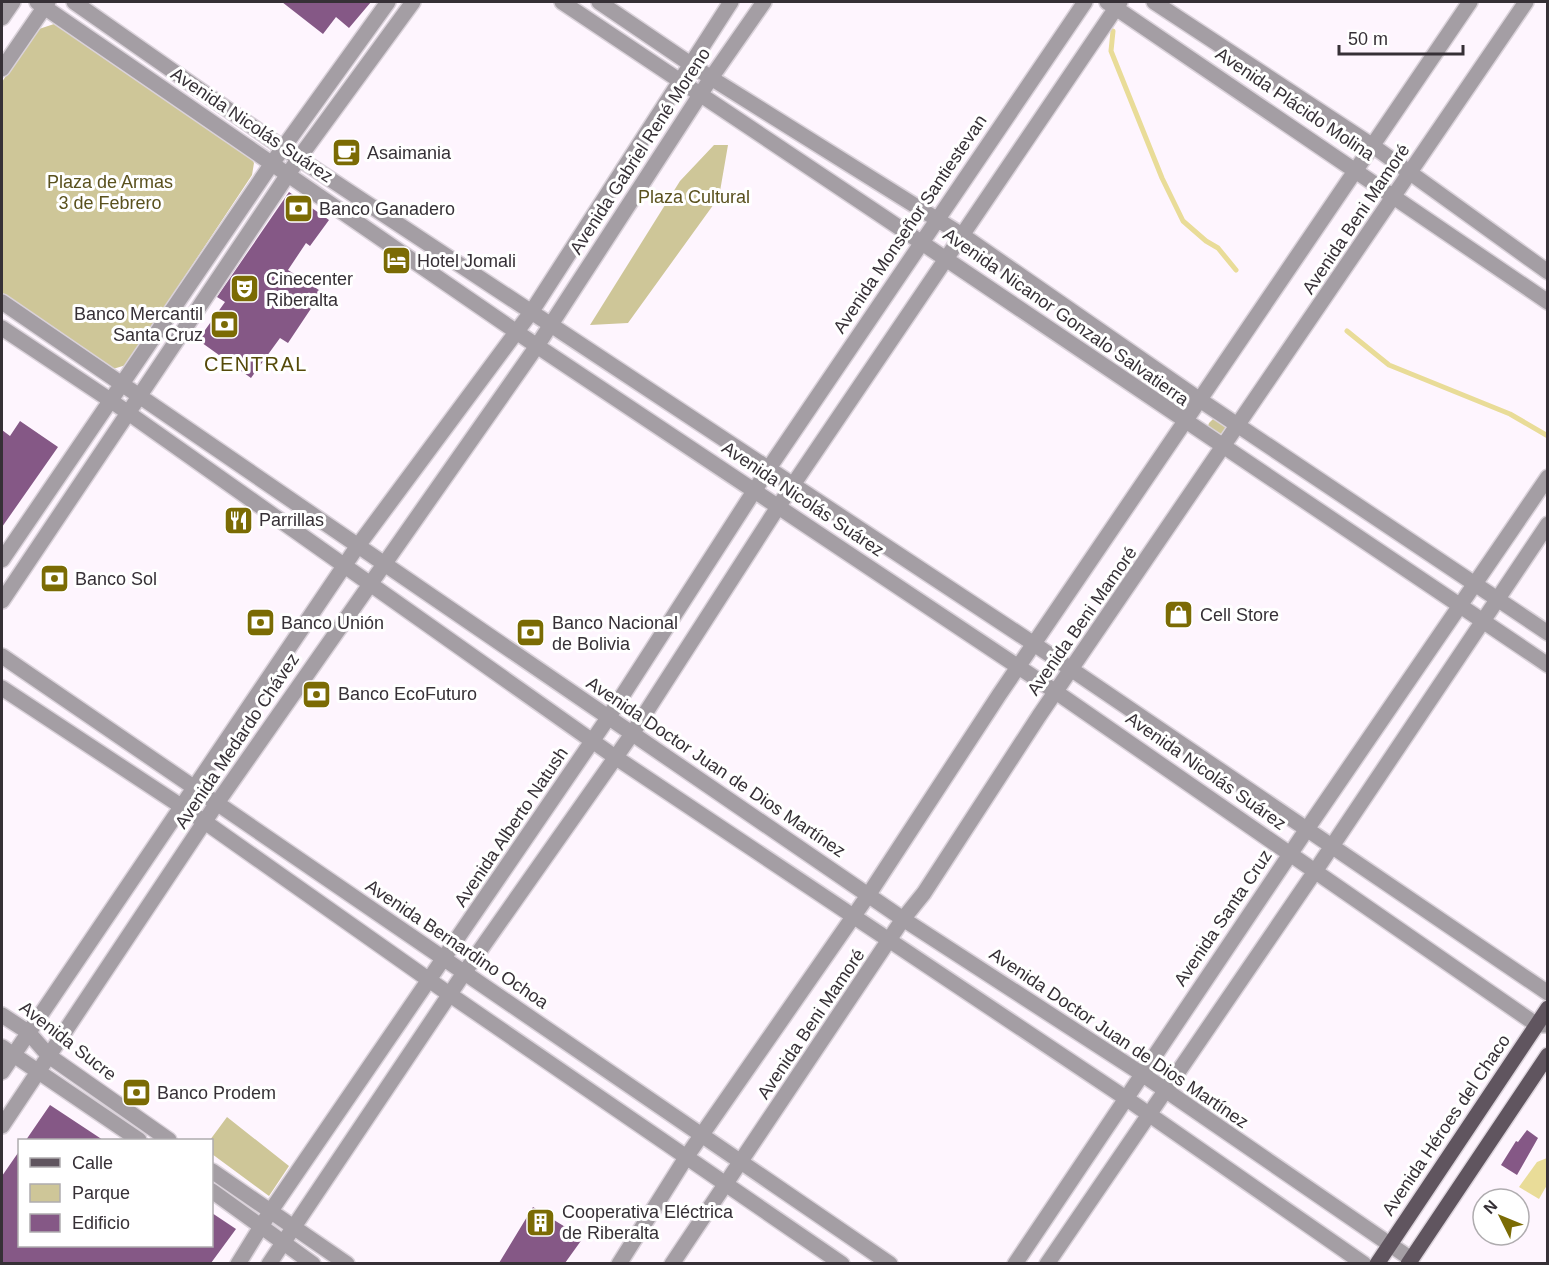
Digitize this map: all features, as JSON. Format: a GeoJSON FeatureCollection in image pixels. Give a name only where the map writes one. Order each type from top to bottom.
{"type":"FeatureCollection","features":[{"type":"Feature","properties":{"kind":"main road","name":"Avenida Héroes del Chaco"},"geometry":{"type":"LineString","coordinates":[[1377,1263],[1542,1025],[1548,1008]]}},
{"type":"Feature","properties":{"kind":"main road"},"geometry":{"type":"LineString","coordinates":[[1410,1261],[1548,1055]]}},
{"type":"Feature","properties":{"kind":"street"},"geometry":{"type":"LineString","coordinates":[[2,18],[13,2]]}},
{"type":"Feature","properties":{"kind":"street","name":"Avenida Nicolás Suárez"},"geometry":{"type":"LineString","coordinates":[[74,2],[283,148],[551,322],[1034,644],[1332,844],[1548,993]]}},
{"type":"Feature","properties":{"kind":"street"},"geometry":{"type":"LineString","coordinates":[[2,560],[121,382],[273,162],[388,2]]}},
{"type":"Feature","properties":{"kind":"street"},"geometry":{"type":"LineString","coordinates":[[2,601],[299,158],[413,2]]}},
{"type":"Feature","properties":{"kind":"street","name":"Avenida Nicanor Gonzalo Salvatierra"},"geometry":{"type":"LineString","coordinates":[[562,2],[947,257],[1223,448],[1548,665]]}},
{"type":"Feature","properties":{"kind":"street","name":"Avenida Nicanor Gonzalo Salvatierra"},"geometry":{"type":"LineString","coordinates":[[599,2],[711,78],[962,235],[1200,400],[1473,585],[1548,633]]}},
{"type":"Feature","properties":{"kind":"street","name":"Avenida Gabriel René Moreno"},"geometry":{"type":"LineString","coordinates":[[532,311],[731,2]]}},
{"type":"Feature","properties":{"kind":"street","name":"Avenida Gabriel René Moreno"},"geometry":{"type":"LineString","coordinates":[[551,322],[711,78],[764,2]]}},
{"type":"Feature","properties":{"kind":"street","name":"Avenida Monseñor Santiestevan"},"geometry":{"type":"LineString","coordinates":[[769,468],[1085,2]]}},
{"type":"Feature","properties":{"kind":"street","name":"Avenida Plácido Molina"},"geometry":{"type":"LineString","coordinates":[[1154,2],[1372,146],[1548,272]]}},
{"type":"Feature","properties":{"kind":"street","name":"Avenida Beni Mamoré"},"geometry":{"type":"LineString","coordinates":[[619,1263],[687,1156],[869,894],[1018,667],[1470,2]]}},
{"type":"Feature","properties":{"kind":"street","name":"Avenida Beni Mamoré"},"geometry":{"type":"LineString","coordinates":[[672,1263],[903,920],[924,893],[1056,692],[1526,2]]}},
{"type":"Feature","properties":{"kind":"street"},"geometry":{"type":"LineString","coordinates":[[2,69],[43,3]]}},
{"type":"Feature","properties":{"kind":"street","name":"Avenida Nicolás Suárez"},"geometry":{"type":"LineString","coordinates":[[43,3],[516,332],[1056,692],[1542,1025]]}},
{"type":"Feature","properties":{"kind":"street"},"geometry":{"type":"LineString","coordinates":[[269,1263],[449,994],[632,734],[778,507],[1115,3]]}},
{"type":"Feature","properties":{"kind":"street","name":"Avenida Plácido Molina"},"geometry":{"type":"LineString","coordinates":[[1115,3],[1548,302]]}},
{"type":"Feature","properties":{"kind":"street","name":"Avenida Doctor Juan de Dios Martínez"},"geometry":{"type":"LineString","coordinates":[[2,302],[140,395],[382,565],[869,894],[903,920],[1142,1074],[1390,1244],[1410,1261]]}},
{"type":"Feature","properties":{"kind":"street","name":"Avenida Medardo Chávez"},"geometry":{"type":"LineString","coordinates":[[2,1072],[7,1050],[27,1032],[357,547],[532,311]]}},
{"type":"Feature","properties":{"kind":"street","name":"Avenida Medardo Chávez"},"geometry":{"type":"LineString","coordinates":[[2,1126],[205,822],[382,565],[537,346],[551,322]]}},
{"type":"Feature","properties":{"kind":"street"},"geometry":{"type":"LineString","coordinates":[[2,328],[129,413],[615,757],[1127,1099],[1364,1263]]}},
{"type":"Feature","properties":{"kind":"street","name":"Avenida Alberto Natush"},"geometry":{"type":"LineString","coordinates":[[238,1263],[270,1212],[445,960],[593,741],[769,468]]}},
{"type":"Feature","properties":{"kind":"street","name":"Avenida Santa Cruz"},"geometry":{"type":"LineString","coordinates":[[1016,1263],[1290,853],[1548,477]]}},
{"type":"Feature","properties":{"kind":"street"},"geometry":{"type":"LineString","coordinates":[[1047,1263],[1147,1113],[1316,870],[1548,524]]}},
{"type":"Feature","properties":{"kind":"street","name":"Avenida Bernardino Ochoa"},"geometry":{"type":"LineString","coordinates":[[2,656],[464,974],[890,1263]]}},
{"type":"Feature","properties":{"kind":"street"},"geometry":{"type":"LineString","coordinates":[[2,688],[205,822],[430,981],[842,1263]]}},
{"type":"Feature","properties":{"kind":"street","name":"Avenida Sucre"},"geometry":{"type":"LineString","coordinates":[[2,1015],[27,1032],[49,1056],[168,1139]]}},
{"type":"Feature","properties":{"kind":"street","name":"Avenida Sucre"},"geometry":{"type":"LineString","coordinates":[[7,1050],[138,1139]]}},
{"type":"Feature","properties":{"kind":"street"},"geometry":{"type":"LineString","coordinates":[[213,1172],[348,1263]]}},
{"type":"Feature","properties":{"kind":"street"},"geometry":{"type":"LineString","coordinates":[[213,1192],[313,1263]]}},
{"type":"Feature","properties":{"kind":"green space","name":"Plaza de Armas 3 de Febrero"},"geometry":{"type":"Polygon","coordinates":[[[54,24],[247,152],[254,163],[252,175],[126,365],[113,369],[2,293],[2,82],[36,30],[54,24]]]}},
{"type":"Feature","properties":{"kind":"green space","name":"Plaza Cultural"},"geometry":{"type":"Polygon","coordinates":[[[714,145],[728,145],[719,197],[628,323],[590,325],[680,181],[714,145]]]}},
{"type":"Feature","properties":{"kind":"green space"},"geometry":{"type":"Polygon","coordinates":[[[1214,418],[1228,428],[1220,438],[1207,429],[1214,418]]]}},
{"type":"Feature","properties":{"kind":"green space"},"geometry":{"type":"Polygon","coordinates":[[[227,1117],[289,1166],[269,1196],[213,1155],[213,1139],[211,1139],[227,1117]]]}},
{"type":"Feature","properties":{"kind":"shaded area"},"geometry":{"type":"Polygon","coordinates":[[[1547,1158],[1547,1185],[1539,1199],[1531,1194],[1531,1187],[1519,1187],[1537,1162],[1547,1158]]]}},
{"type":"Feature","properties":{"kind":"building"},"geometry":{"type":"Polygon","coordinates":[[[282,2],[371,2],[349,28],[336,17],[323,34],[282,2]]]}},
{"type":"Feature","properties":{"kind":"building"},"geometry":{"type":"Polygon","coordinates":[[[289,192],[329,220],[310,246],[306,243],[288,270],[322,292],[288,343],[280,338],[251,378],[198,340],[225,302],[217,297],[289,192]]]}},
{"type":"Feature","properties":{"kind":"building"},"geometry":{"type":"Polygon","coordinates":[[[20,421],[58,447],[2,527],[2,430],[10,436],[20,421]]]}},
{"type":"Feature","properties":{"kind":"building"},"geometry":{"type":"Polygon","coordinates":[[[50,1105],[101,1139],[27,1139],[50,1105]]]}},
{"type":"Feature","properties":{"kind":"building"},"geometry":{"type":"Polygon","coordinates":[[[1527,1130],[1538,1138],[1517,1175],[1501,1165],[1516,1141],[1518,1142],[1527,1130]]]}},
{"type":"Feature","properties":{"kind":"building"},"geometry":{"type":"Polygon","coordinates":[[[18,1153],[18,1247],[213,1247],[213,1214],[236,1229],[211,1263],[2,1263],[2,1176],[18,1153]]]}},
{"type":"Feature","properties":{"kind":"building","name":"Cooperativa Eléctrica de Riberalta"},"geometry":{"type":"Polygon","coordinates":[[[533,1207],[583,1238],[565,1263],[499,1263],[533,1207]]]}},
{"type":"Feature","properties":{"kind":"waterway"},"geometry":{"type":"LineString","coordinates":[[1113,31],[1111,51],[1162,178],[1183,221],[1218,248],[1236,270]]}},
{"type":"Feature","properties":{"kind":"waterway"},"geometry":{"type":"LineString","coordinates":[[1347,331],[1389,365],[1510,414],[1548,436]]}},
{"type":"Feature","properties":{"kind":"place","name":"Asaimania"},"geometry":{"type":"Point","coordinates":[346,153]}},
{"type":"Feature","properties":{"kind":"place","name":"Banco Ganadero"},"geometry":{"type":"Point","coordinates":[298,209]}},
{"type":"Feature","properties":{"kind":"place","name":"Hotel Jomali"},"geometry":{"type":"Point","coordinates":[396,261]}},
{"type":"Feature","properties":{"kind":"place","name":"Cinecenter Riberalta"},"geometry":{"type":"Point","coordinates":[245,289]}},
{"type":"Feature","properties":{"kind":"place","name":"Banco Mercantil Santa Cruz"},"geometry":{"type":"Point","coordinates":[224,324]}},
{"type":"Feature","properties":{"kind":"place","name":"Parrillas"},"geometry":{"type":"Point","coordinates":[238,520]}},
{"type":"Feature","properties":{"kind":"place","name":"Banco Sol"},"geometry":{"type":"Point","coordinates":[54,579]}},
{"type":"Feature","properties":{"kind":"place","name":"Cell Store"},"geometry":{"type":"Point","coordinates":[1179,615]}},
{"type":"Feature","properties":{"kind":"place","name":"Banco Unión"},"geometry":{"type":"Point","coordinates":[260,623]}},
{"type":"Feature","properties":{"kind":"place","name":"Banco Nacional de Bolivia"},"geometry":{"type":"Point","coordinates":[531,633]}},
{"type":"Feature","properties":{"kind":"place","name":"Banco EcoFuturo"},"geometry":{"type":"Point","coordinates":[317,694]}},
{"type":"Feature","properties":{"kind":"place","name":"Banco Prodem"},"geometry":{"type":"Point","coordinates":[136,1093]}},
{"type":"Feature","properties":{"kind":"place","name":"Cooperativa Eléctrica de Riberalta"},"geometry":{"type":"Point","coordinates":[541,1222]}},
{"type":"Feature","properties":{"kind":"district","name":"CENTRAL"},"geometry":{"type":"Point","coordinates":[256,364]}}]}
